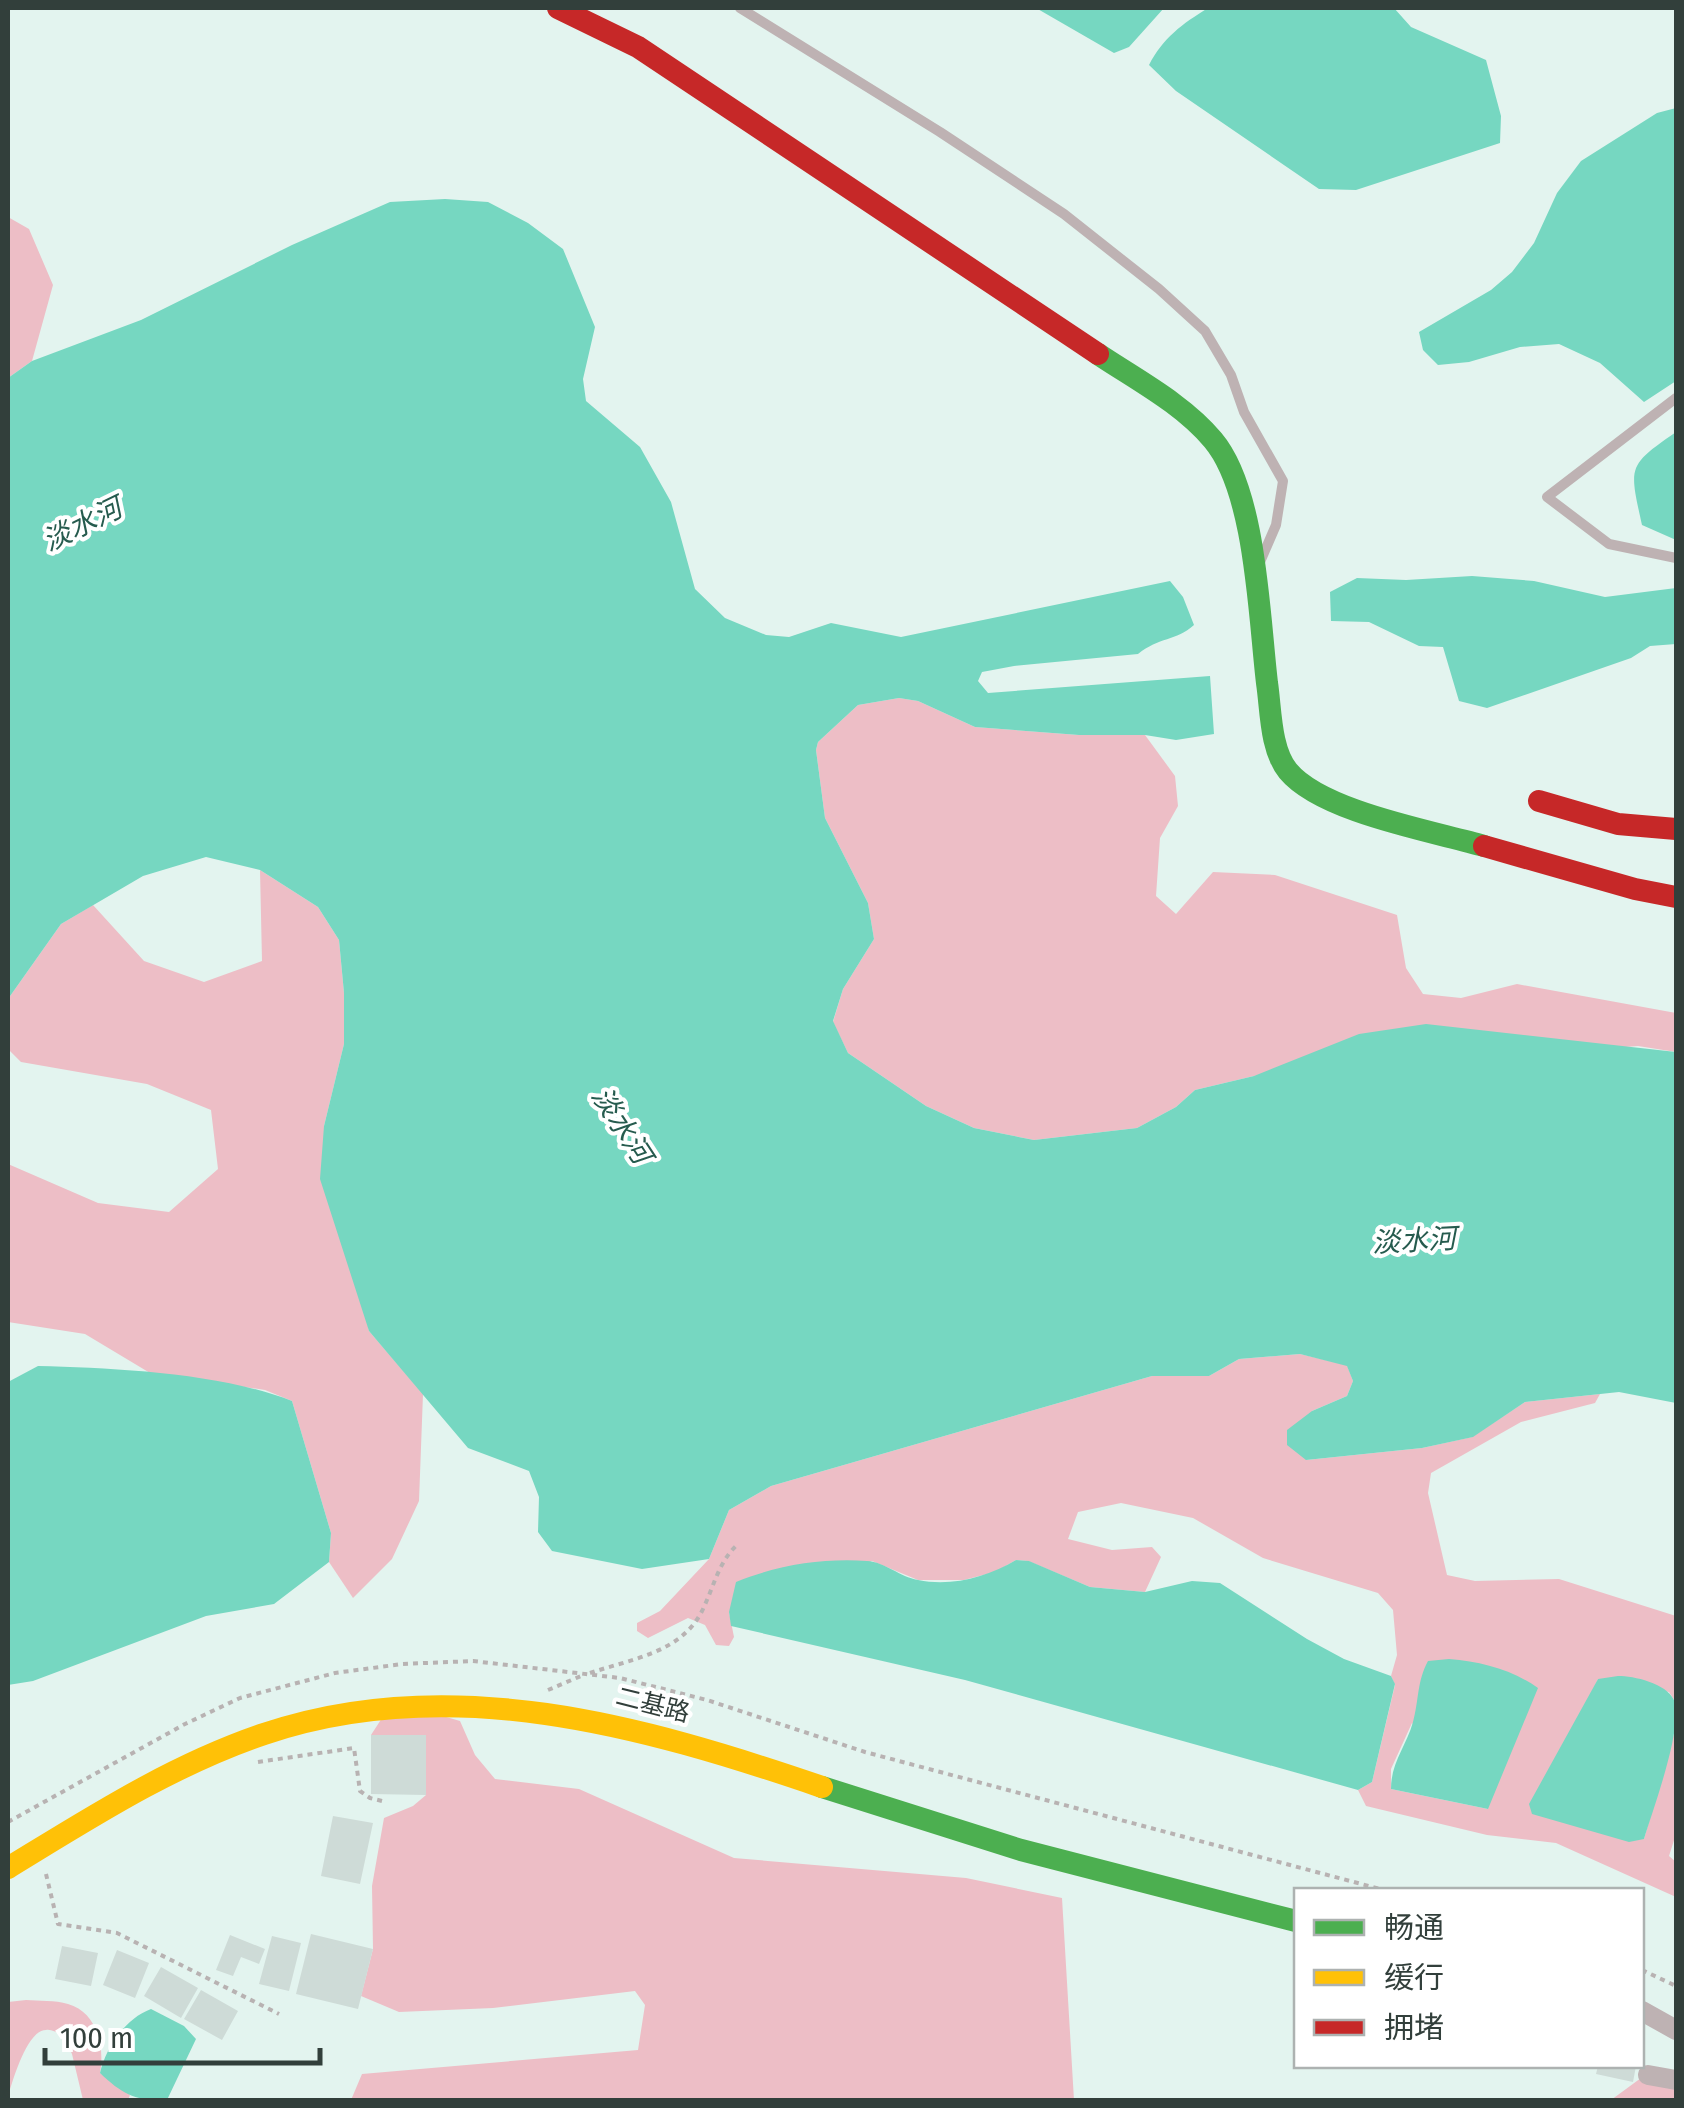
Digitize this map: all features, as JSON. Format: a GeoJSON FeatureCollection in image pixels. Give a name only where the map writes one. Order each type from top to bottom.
{"type":"FeatureCollection","features":[{"type":"Feature","properties":{"kind":"street"},"geometry":{"type":"LineString","coordinates":[[558,8],[638,47],[1178,406],[1215,442],[1238,485],[1274,734],[1285,768],[1303,785],[1339,805],[1634,889],[1676,897]]}},
{"type":"Feature","properties":{"kind":"street"},"geometry":{"type":"LineString","coordinates":[[1539,801],[1618,824],[1676,829]]}},
{"type":"Feature","properties":{"kind":"street","name":"二基路"},"geometry":{"type":"LineString","coordinates":[[8,1868],[134,1793],[259,1735],[308,1722],[416,1706],[503,1708],[597,1719],[696,1743],[980,1839],[1294,1920]]}},
{"type":"Feature","properties":{"kind":"street"},"geometry":{"type":"LineString","coordinates":[[1644,2012],[1676,2030]]}},
{"type":"Feature","properties":{"kind":"street"},"geometry":{"type":"LineString","coordinates":[[1648,2075],[1676,2080]]}},
{"type":"Feature","properties":{"kind":"lane"},"geometry":{"type":"LineString","coordinates":[[740,8],[1064,214],[1159,288],[1205,331],[1232,375],[1244,412],[1283,481],[1276,524],[1254,577]]}},
{"type":"Feature","properties":{"kind":"lane"},"geometry":{"type":"LineString","coordinates":[[1676,398],[1547,497],[1610,544],[1676,558]]}},
{"type":"Feature","properties":{"kind":"path"},"geometry":{"type":"LineString","coordinates":[[586,1674],[667,1648],[688,1632],[701,1613],[725,1556],[738,1544]]}},
{"type":"Feature","properties":{"kind":"path"},"geometry":{"type":"LineString","coordinates":[[233,1746],[247,1760],[264,1763],[354,1748],[360,1790],[382,1801]]}},
{"type":"Feature","properties":{"kind":"path"},"geometry":{"type":"LineString","coordinates":[[38,1850],[58,1924],[116,1933],[280,2014]]}},
{"type":"Feature","properties":{"kind":"path"},"geometry":{"type":"LineString","coordinates":[[1644,1971],[1676,1986]]}},
{"type":"Feature","properties":{"kind":"shaded area"},"geometry":{"type":"Polygon","coordinates":[[[8,217],[29,229],[53,285],[32,361],[8,378],[8,217]]]}},
{"type":"Feature","properties":{"kind":"shaded area"},"geometry":{"type":"Polygon","coordinates":[[[899,698],[918,701],[975,727],[1079,735],[1145,735],[1175,776],[1178,806],[1160,838],[1156,896],[1176,914],[1213,872],[1275,875],[1397,915],[1406,968],[1423,994],[1461,998],[1517,984],[1676,1013],[1676,1052],[1638,1046],[1254,1076],[1195,1090],[1176,1107],[1137,1128],[1034,1140],[974,1128],[926,1106],[848,1053],[833,1022],[843,989],[874,939],[868,903],[825,818],[816,750],[818,742],[858,705],[899,698]]]}},
{"type":"Feature","properties":{"kind":"shaded area"},"geometry":{"type":"Polygon","coordinates":[[[260,870],[318,907],[339,940],[344,1044],[324,1126],[369,1331],[423,1394],[419,1501],[392,1559],[353,1598],[329,1562],[331,1533],[292,1401],[265,1390],[150,1373],[85,1334],[8,1322],[8,1164],[98,1203],[169,1212],[218,1169],[211,1110],[147,1084],[21,1062],[8,1049],[8,999],[61,924],[93,905],[144,961],[204,982],[262,961],[260,870]]]}},
{"type":"Feature","properties":{"kind":"shaded area"},"geometry":{"type":"Polygon","coordinates":[[[1300,1354],[1347,1365],[1353,1381],[1347,1396],[1312,1411],[1306,1460],[1422,1448],[1472,1437],[1525,1402],[1600,1394],[1595,1403],[1521,1422],[1431,1473],[1428,1493],[1447,1575],[1475,1581],[1559,1579],[1676,1616],[1676,1703],[1669,1692],[1598,1679],[1580,1718],[1644,1839],[1676,1727],[1676,1834],[1669,1856],[1676,1862],[1676,1897],[1556,1843],[1487,1835],[1366,1806],[1358,1790],[1372,1782],[1395,1685],[1391,1676],[1397,1655],[1393,1610],[1378,1593],[1263,1558],[1193,1518],[1121,1503],[1078,1512],[1068,1539],[1112,1550],[1152,1547],[1161,1557],[1145,1592],[1090,1587],[1028,1561],[1016,1560],[995,1572],[964,1580],[918,1580],[872,1561],[729,1612],[734,1637],[729,1646],[716,1645],[705,1625],[688,1618],[648,1638],[637,1631],[637,1623],[660,1611],[709,1559],[729,1510],[771,1486],[1152,1376],[1209,1376],[1239,1359],[1300,1354]],[[1412,1723],[1391,1769],[1391,1789],[1488,1809],[1412,1723]]]}},
{"type":"Feature","properties":{"kind":"shaded area"},"geometry":{"type":"Polygon","coordinates":[[[436,1714],[460,1721],[475,1755],[495,1779],[579,1789],[734,1858],[966,1878],[1062,1898],[1074,2100],[351,2100],[362,2074],[638,2050],[645,2005],[635,1991],[493,2008],[399,2012],[361,1996],[373,1949],[372,1886],[384,1818],[413,1806],[426,1795],[426,1736],[371,1735],[382,1718],[436,1714]]]}},
{"type":"Feature","properties":{"kind":"shaded area"},"geometry":{"type":"Polygon","coordinates":[[[8,2002],[63,2003],[86,2014],[100,2042],[100,2073],[130,2095],[128,2100],[83,2100],[72,2054],[63,2035],[48,2030],[39,2032],[27,2047],[8,2096],[8,2002]]]}},
{"type":"Feature","properties":{"kind":"shaded area"},"geometry":{"type":"Polygon","coordinates":[[[1641,2078],[1676,2081],[1676,2100],[1611,2100],[1641,2078]]]}},
{"type":"Feature","properties":{"kind":"water"},"geometry":{"type":"Polygon","coordinates":[[[1036,8],[1164,8],[1129,47],[1114,53],[1036,8]]]}},
{"type":"Feature","properties":{"kind":"water"},"geometry":{"type":"Polygon","coordinates":[[[1208,8],[1394,8],[1411,27],[1486,60],[1501,116],[1500,143],[1356,190],[1319,189],[1176,91],[1149,65],[1174,32],[1208,8]]]}},
{"type":"Feature","properties":{"kind":"water"},"geometry":{"type":"Polygon","coordinates":[[[1676,108],[1676,381],[1644,402],[1600,363],[1559,344],[1520,347],[1469,362],[1438,365],[1423,350],[1419,332],[1491,290],[1512,272],[1534,243],[1557,193],[1581,161],[1657,113],[1676,108]]]}},
{"type":"Feature","properties":{"kind":"water","name":"淡水河"},"geometry":{"type":"Polygon","coordinates":[[[390,202],[488,202],[528,223],[563,249],[595,327],[583,379],[586,401],[640,447],[671,502],[695,589],[725,618],[766,635],[789,637],[831,623],[901,637],[1170,581],[1183,597],[1194,625],[1138,654],[1014,666],[982,672],[978,681],[988,693],[1210,676],[1214,734],[1176,740],[975,727],[918,701],[899,698],[858,705],[818,742],[825,818],[868,903],[874,939],[843,989],[833,1021],[848,1053],[926,1106],[974,1128],[1034,1140],[1137,1128],[1176,1107],[1195,1090],[1254,1076],[1359,1034],[1426,1024],[1676,1052],[1676,1403],[1619,1392],[1525,1402],[1473,1437],[1422,1448],[1306,1460],[1287,1445],[1287,1430],[1312,1411],[1347,1396],[1353,1381],[1347,1366],[1300,1354],[1239,1359],[1209,1376],[1152,1376],[771,1486],[729,1510],[709,1559],[642,1569],[552,1551],[538,1532],[539,1497],[529,1471],[468,1448],[369,1331],[320,1179],[324,1126],[344,1044],[344,993],[339,940],[318,907],[260,870],[206,857],[143,876],[61,924],[8,999],[8,378],[32,361],[141,320],[292,245],[390,202]]]}},
{"type":"Feature","properties":{"kind":"water"},"geometry":{"type":"Polygon","coordinates":[[[1676,432],[1676,540],[1642,525],[1634,479],[1640,461],[1676,432]]]}},
{"type":"Feature","properties":{"kind":"water"},"geometry":{"type":"Polygon","coordinates":[[[1472,576],[1534,581],[1605,597],[1676,588],[1676,644],[1650,646],[1631,658],[1487,708],[1459,701],[1443,647],[1419,646],[1369,622],[1331,621],[1330,592],[1357,578],[1472,576]]]}},
{"type":"Feature","properties":{"kind":"water"},"geometry":{"type":"Polygon","coordinates":[[[38,1366],[201,1378],[292,1401],[331,1533],[329,1562],[274,1604],[206,1616],[33,1681],[8,1685],[8,1382],[38,1366]]]}},
{"type":"Feature","properties":{"kind":"water"},"geometry":{"type":"Polygon","coordinates":[[[1016,1560],[1029,1561],[1090,1587],[1145,1592],[1192,1581],[1220,1583],[1307,1639],[1344,1659],[1391,1676],[1395,1684],[1372,1782],[1358,1790],[965,1680],[731,1626],[729,1612],[736,1582],[784,1567],[867,1561],[911,1578],[943,1582],[981,1576],[1016,1560]]]}},
{"type":"Feature","properties":{"kind":"water"},"geometry":{"type":"Polygon","coordinates":[[[1449,1659],[1496,1668],[1538,1688],[1488,1809],[1391,1789],[1396,1763],[1413,1722],[1424,1668],[1428,1661],[1449,1659]]]}},
{"type":"Feature","properties":{"kind":"water"},"geometry":{"type":"Polygon","coordinates":[[[1598,1679],[1641,1679],[1664,1689],[1674,1700],[1676,1712],[1666,1768],[1644,1839],[1629,1842],[1532,1814],[1529,1804],[1598,1679]]]}},
{"type":"Feature","properties":{"kind":"water"},"geometry":{"type":"Polygon","coordinates":[[[151,2009],[184,2026],[196,2039],[167,2100],[130,2095],[100,2073],[118,2035],[133,2019],[151,2009]]]}},
{"type":"Feature","properties":{"kind":"building"},"geometry":{"type":"Polygon","coordinates":[[[371,1735],[426,1735],[426,1795],[371,1794],[371,1735]]]}},
{"type":"Feature","properties":{"kind":"building"},"geometry":{"type":"Polygon","coordinates":[[[333,1816],[373,1823],[360,1884],[321,1876],[333,1816]]]}},
{"type":"Feature","properties":{"kind":"building"},"geometry":{"type":"Polygon","coordinates":[[[311,1934],[373,1949],[358,2009],[296,1994],[311,1934]]]}},
{"type":"Feature","properties":{"kind":"building"},"geometry":{"type":"Polygon","coordinates":[[[230,1935],[265,1949],[259,1964],[241,1957],[233,1976],[216,1970],[230,1935]]]}},
{"type":"Feature","properties":{"kind":"building"},"geometry":{"type":"Polygon","coordinates":[[[272,1936],[301,1943],[289,1991],[259,1984],[272,1936]]]}},
{"type":"Feature","properties":{"kind":"building"},"geometry":{"type":"Polygon","coordinates":[[[62,1946],[98,1953],[91,1986],[55,1979],[62,1946]]]}},
{"type":"Feature","properties":{"kind":"building"},"geometry":{"type":"Polygon","coordinates":[[[117,1950],[149,1963],[135,1998],[103,1985],[117,1950]]]}},
{"type":"Feature","properties":{"kind":"building"},"geometry":{"type":"Polygon","coordinates":[[[161,1967],[198,1988],[181,2018],[144,1996],[161,1967]]]}},
{"type":"Feature","properties":{"kind":"building"},"geometry":{"type":"Polygon","coordinates":[[[201,1990],[238,2011],[222,2040],[184,2019],[201,1990]]]}},
{"type":"Feature","properties":{"kind":"building"},"geometry":{"type":"Polygon","coordinates":[[[1598,2068],[1636,2068],[1633,2082],[1596,2074],[1598,2068]]]}},
{"type":"Feature","properties":{"kind":"traffic: fast"},"geometry":{"type":"LineString","coordinates":[[1098,354],[1188,415],[1213,440],[1227,462],[1247,522],[1272,729],[1288,771],[1304,785],[1351,809],[1484,846]]}},
{"type":"Feature","properties":{"kind":"traffic: fast"},"geometry":{"type":"LineString","coordinates":[[822,1787],[1021,1850],[1294,1920]]}},
{"type":"Feature","properties":{"kind":"traffic: slow"},"geometry":{"type":"LineString","coordinates":[[8,1868],[132,1794],[230,1747],[334,1716],[405,1707],[475,1707],[546,1714],[616,1727],[686,1744],[822,1787]]}},
{"type":"Feature","properties":{"kind":"traffic: jam"},"geometry":{"type":"LineString","coordinates":[[558,8],[638,47],[1098,354]]}},
{"type":"Feature","properties":{"kind":"traffic: jam"},"geometry":{"type":"LineString","coordinates":[[1539,801],[1618,824],[1676,829]]}},
{"type":"Feature","properties":{"kind":"traffic: jam"},"geometry":{"type":"LineString","coordinates":[[1484,846],[1676,897]]}}]}
